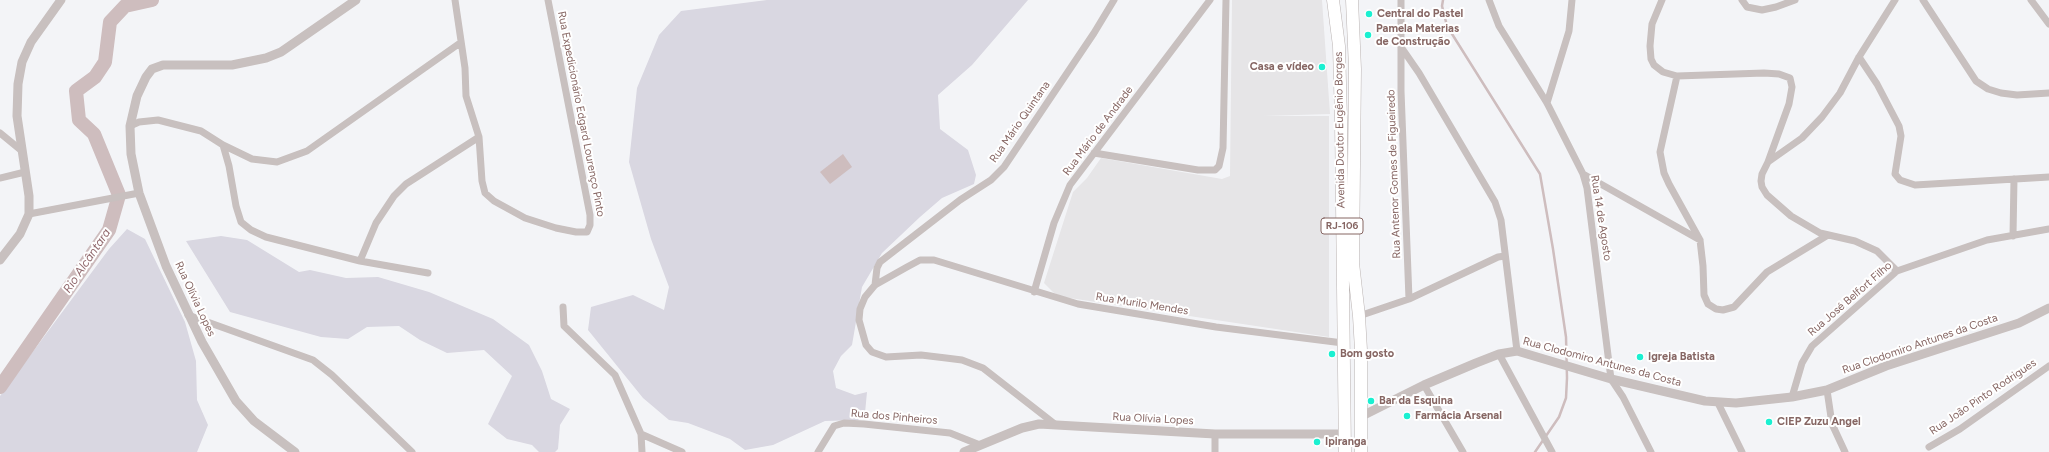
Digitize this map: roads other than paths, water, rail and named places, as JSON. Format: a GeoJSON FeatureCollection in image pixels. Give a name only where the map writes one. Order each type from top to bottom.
{"type":"FeatureCollection","features":[{"type":"Feature","properties":{"kind":"highway","name":"Avenida Doutor Eugênio Borges"},"geometry":{"type":"LineString","coordinates":[[1333,0],[1339,46],[1341,120],[1345,452]]}},
{"type":"Feature","properties":{"kind":"highway","name":"Avenida Doutor Eugênio Borges"},"geometry":{"type":"LineString","coordinates":[[1352,0],[1355,69],[1353,263],[1359,316],[1362,416],[1361,452]]}},
{"type":"Feature","properties":{"kind":"street"},"geometry":{"type":"LineString","coordinates":[[0,260],[20,234],[28,214],[29,196],[17,116],[18,84],[22,62],[31,42],[61,0]]}},
{"type":"Feature","properties":{"kind":"street","name":"Rua Olívia Lopes"},"geometry":{"type":"LineString","coordinates":[[295,452],[254,421],[236,401],[188,315],[166,266],[139,193],[131,154],[130,126],[137,96],[146,77],[152,69],[163,65],[232,65],[266,58],[281,52],[356,0]]}},
{"type":"Feature","properties":{"kind":"street"},"geometry":{"type":"LineString","coordinates":[[360,260],[376,223],[394,196],[406,184],[479,136],[466,96],[465,68],[460,44],[455,0]]}},
{"type":"Feature","properties":{"kind":"street","name":"Rua Expedicionário Edgard Lourenço Pinto"},"geometry":{"type":"LineString","coordinates":[[479,136],[482,181],[485,193],[494,201],[525,218],[556,228],[576,232],[587,232],[590,225],[590,215],[548,0]]}},
{"type":"Feature","properties":{"kind":"street","name":"Rua Mário Quintana"},"geometry":{"type":"LineString","coordinates":[[875,285],[877,268],[880,262],[960,200],[991,180],[1004,167],[1094,33],[1114,0]]}},
{"type":"Feature","properties":{"kind":"street","name":"Rua Mário de Andrade"},"geometry":{"type":"LineString","coordinates":[[1034,292],[1064,197],[1094,153],[1210,0]]}},
{"type":"Feature","properties":{"kind":"street"},"geometry":{"type":"LineString","coordinates":[[1094,153],[1198,170],[1215,170],[1219,166],[1223,148],[1226,0]]}},
{"type":"Feature","properties":{"kind":"street","name":"Rua Antenor Gomes de Figueiredo"},"geometry":{"type":"LineString","coordinates":[[1401,0],[1401,47],[1409,299]]}},
{"type":"Feature","properties":{"kind":"street","name":"Rua 14 de Agosto"},"geometry":{"type":"LineString","coordinates":[[1489,0],[1499,26],[1547,103],[1583,174],[1587,188],[1611,379],[1623,397],[1651,452]]}},
{"type":"Feature","properties":{"kind":"street"},"geometry":{"type":"LineString","coordinates":[[1547,103],[1569,31],[1572,0]]}},
{"type":"Feature","properties":{"kind":"street"},"geometry":{"type":"LineString","coordinates":[[1662,0],[1650,33],[1651,59],[1654,65],[1662,72],[1677,76],[1764,73],[1779,74],[1790,78],[1792,87],[1789,104],[1768,162],[1762,174],[1762,187],[1767,195],[1791,216],[1820,233],[1855,241],[1877,252],[1897,271]]}},
{"type":"Feature","properties":{"kind":"street"},"geometry":{"type":"LineString","coordinates":[[1742,0],[1747,7],[1762,10],[1795,0]]}},
{"type":"Feature","properties":{"kind":"street"},"geometry":{"type":"LineString","coordinates":[[1768,162],[1802,138],[1822,117],[1840,93],[1859,57],[1894,0]]}},
{"type":"Feature","properties":{"kind":"street"},"geometry":{"type":"LineString","coordinates":[[1922,0],[1976,81],[1988,89],[2001,93],[2017,95],[2049,93]]}},
{"type":"Feature","properties":{"kind":"street"},"geometry":{"type":"LineString","coordinates":[[2031,0],[2049,24]]}},
{"type":"Feature","properties":{"kind":"street"},"geometry":{"type":"LineString","coordinates":[[130,126],[139,122],[158,120],[201,131],[223,145],[252,159],[277,162],[307,151],[460,44]]}},
{"type":"Feature","properties":{"kind":"street"},"geometry":{"type":"LineString","coordinates":[[1401,47],[1420,73],[1495,202],[1501,220],[1517,351]]}},
{"type":"Feature","properties":{"kind":"street"},"geometry":{"type":"LineString","coordinates":[[1859,57],[1877,84],[1899,126],[1901,136],[1895,174],[1900,180],[1915,185],[2049,177]]}},
{"type":"Feature","properties":{"kind":"street"},"geometry":{"type":"LineString","coordinates":[[1677,76],[1660,152],[1664,173],[1700,240],[1704,266],[1705,300],[1712,307],[1724,310],[1734,307],[1767,272],[1828,235]]}},
{"type":"Feature","properties":{"kind":"street"},"geometry":{"type":"LineString","coordinates":[[0,133],[22,151]]}},
{"type":"Feature","properties":{"kind":"street"},"geometry":{"type":"LineString","coordinates":[[223,145],[229,166],[236,206],[241,222],[251,230],[266,237],[360,260],[428,273]]}},
{"type":"Feature","properties":{"kind":"street"},"geometry":{"type":"LineString","coordinates":[[0,178],[25,172]]}},
{"type":"Feature","properties":{"kind":"street"},"geometry":{"type":"LineString","coordinates":[[1583,174],[1700,240]]}},
{"type":"Feature","properties":{"kind":"street"},"geometry":{"type":"LineString","coordinates":[[2013,236],[2014,179]]}},
{"type":"Feature","properties":{"kind":"street"},"geometry":{"type":"LineString","coordinates":[[28,214],[139,193]]}},
{"type":"Feature","properties":{"kind":"street","name":"Rua José Belfort Filho"},"geometry":{"type":"LineString","coordinates":[[1792,397],[1802,363],[1812,346],[1897,271],[1987,240],[2049,229]]}},
{"type":"Feature","properties":{"kind":"street"},"geometry":{"type":"LineString","coordinates":[[1359,316],[1409,299],[1498,257],[1505,256]]}},
{"type":"Feature","properties":{"kind":"street","name":"Rua Murilo Mendes"},"geometry":{"type":"LineString","coordinates":[[875,285],[920,260],[944,262],[1034,292],[1078,304],[1216,327],[1343,343]]}},
{"type":"Feature","properties":{"kind":"street"},"geometry":{"type":"LineString","coordinates":[[875,285],[865,297],[860,309],[859,320],[866,345],[872,352],[886,357],[921,355],[951,358],[962,360],[983,368],[1056,425]]}},
{"type":"Feature","properties":{"kind":"street"},"geometry":{"type":"LineString","coordinates":[[563,307],[564,326],[615,375],[641,434],[642,452]]}},
{"type":"Feature","properties":{"kind":"street","name":"Rua Clodomiro Antunes da Costa"},"geometry":{"type":"LineString","coordinates":[[1362,416],[1424,385],[1499,354],[1517,351],[1611,379],[1718,403],[1792,397],[1827,390],[1886,366],[2019,322],[2049,308]]}},
{"type":"Feature","properties":{"kind":"street"},"geometry":{"type":"LineString","coordinates":[[188,315],[280,349],[303,355],[313,360],[332,375],[412,452]]}},
{"type":"Feature","properties":{"kind":"street"},"geometry":{"type":"LineString","coordinates":[[1499,354],[1552,452]]}},
{"type":"Feature","properties":{"kind":"street","name":"Rua João Pinto Rodrigues"},"geometry":{"type":"LineString","coordinates":[[1929,447],[1960,429],[2049,366]]}},
{"type":"Feature","properties":{"kind":"street"},"geometry":{"type":"LineString","coordinates":[[1424,385],[1463,452]]}},
{"type":"Feature","properties":{"kind":"street"},"geometry":{"type":"LineString","coordinates":[[1827,390],[1832,424],[1845,452]]}},
{"type":"Feature","properties":{"kind":"street"},"geometry":{"type":"LineString","coordinates":[[1718,403],[1742,452]]}},
{"type":"Feature","properties":{"kind":"street","name":"Rua dos Pinheiros"},"geometry":{"type":"LineString","coordinates":[[818,452],[834,426],[844,423],[950,433],[980,445]]}},
{"type":"Feature","properties":{"kind":"street","name":"Rua Olívia Lopes"},"geometry":{"type":"LineString","coordinates":[[964,452],[1039,424],[1215,434],[1345,434]]}},
{"type":"Feature","properties":{"kind":"street"},"geometry":{"type":"LineString","coordinates":[[641,434],[682,452]]}},
{"type":"Feature","properties":{"kind":"street"},"geometry":{"type":"LineString","coordinates":[[1215,434],[1215,452]]}},
{"type":"Feature","properties":{"kind":"waterway","name":"Rio Alcântara"},"geometry":{"type":"LineString","coordinates":[[0,387],[109,230],[119,195],[94,134],[79,120],[76,91],[95,77],[105,62],[110,22],[125,6],[152,0]]}},
{"type":"Feature","properties":{"kind":"waterway"},"geometry":{"type":"LineString","coordinates":[[1443,0],[1442,6],[1447,26],[1540,174],[1566,337],[1567,378],[1566,398],[1559,417],[1535,452]]}},
{"type":"Feature","properties":{"kind":"place","name":"Central do Pastel"},"geometry":{"type":"Point","coordinates":[1369,14]}},
{"type":"Feature","properties":{"kind":"place","name":"Pamela Materias de Construção"},"geometry":{"type":"Point","coordinates":[1368,35]}},
{"type":"Feature","properties":{"kind":"place","name":"Casa e vídeo"},"geometry":{"type":"Point","coordinates":[1322,67]}},
{"type":"Feature","properties":{"kind":"place","name":"Bom gosto"},"geometry":{"type":"Point","coordinates":[1332,354]}},
{"type":"Feature","properties":{"kind":"place","name":"Igreja Batista"},"geometry":{"type":"Point","coordinates":[1640,357]}},
{"type":"Feature","properties":{"kind":"place","name":"Bar da Esquina"},"geometry":{"type":"Point","coordinates":[1371,401]}},
{"type":"Feature","properties":{"kind":"place","name":"Farmácia Arsenal"},"geometry":{"type":"Point","coordinates":[1407,416]}},
{"type":"Feature","properties":{"kind":"place","name":"CIEP Zuzu Angel"},"geometry":{"type":"Point","coordinates":[1769,422]}},
{"type":"Feature","properties":{"kind":"place","name":"Ipiranga"},"geometry":{"type":"Point","coordinates":[1317,442]}}]}
